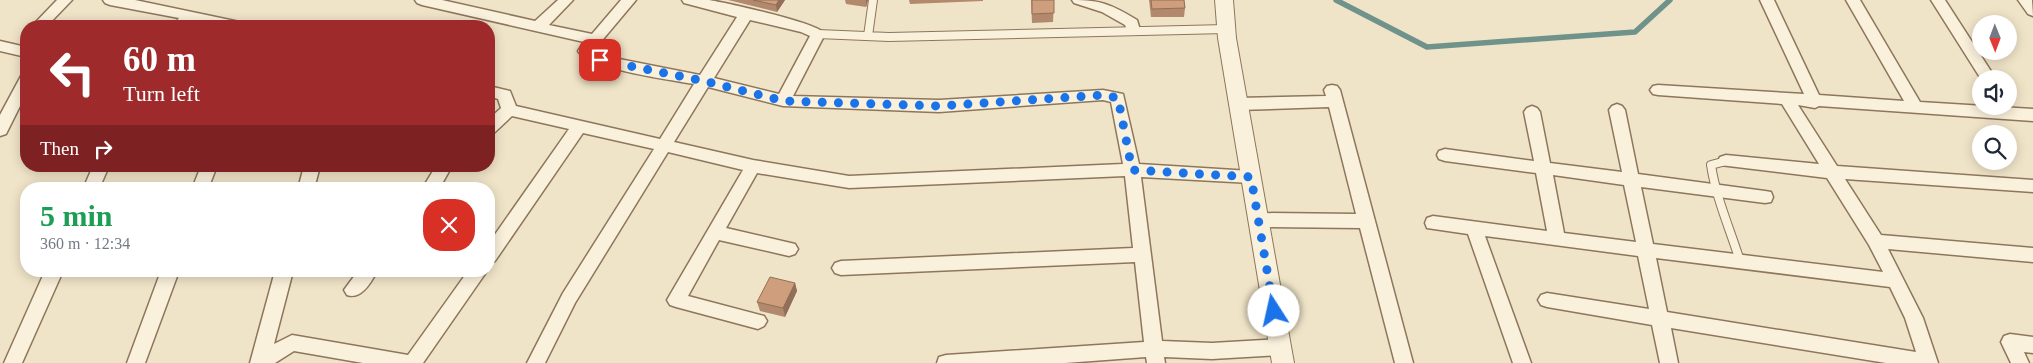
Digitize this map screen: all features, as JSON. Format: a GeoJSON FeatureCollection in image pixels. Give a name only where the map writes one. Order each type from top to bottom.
{"type":"FeatureCollection","features":[{"type":"Feature","properties":{"kind":"street"},"geometry":{"type":"LineString","coordinates":[[46,20],[65,0]]}},
{"type":"Feature","properties":{"kind":"street"},"geometry":{"type":"LineString","coordinates":[[110,0],[184,20]]}},
{"type":"Feature","properties":{"kind":"street"},"geometry":{"type":"LineString","coordinates":[[422,0],[594,40]]}},
{"type":"Feature","properties":{"kind":"street"},"geometry":{"type":"LineString","coordinates":[[538,27],[566,0]]}},
{"type":"Feature","properties":{"kind":"street"},"geometry":{"type":"LineString","coordinates":[[629,0],[585,51],[600,60],[704,81],[784,101],[939,106],[1103,95],[1118,98],[1132,170],[1156,356]]}},
{"type":"Feature","properties":{"kind":"street"},"geometry":{"type":"LineString","coordinates":[[689,0],[805,28],[818,34],[784,101]]}},
{"type":"Feature","properties":{"kind":"street"},"geometry":{"type":"LineString","coordinates":[[1079,0],[1107,9],[1132,23],[1132,30]]}},
{"type":"Feature","properties":{"kind":"street"},"geometry":{"type":"LineString","coordinates":[[946,363],[1156,356],[1212,351],[1281,355],[1238,104],[1226,29],[1224,0]]}},
{"type":"Feature","properties":{"kind":"street"},"geometry":{"type":"LineString","coordinates":[[1767,0],[1815,102]]}},
{"type":"Feature","properties":{"kind":"street"},"geometry":{"type":"LineString","coordinates":[[1852,0],[1916,108]]}},
{"type":"Feature","properties":{"kind":"street"},"geometry":{"type":"LineString","coordinates":[[1938,0],[1983,70]]}},
{"type":"Feature","properties":{"kind":"street"},"geometry":{"type":"LineString","coordinates":[[2025,0],[2033,11]]}},
{"type":"Feature","properties":{"kind":"street"},"geometry":{"type":"LineString","coordinates":[[536,363],[569,298],[746,14]]}},
{"type":"Feature","properties":{"kind":"street"},"geometry":{"type":"LineString","coordinates":[[0,46],[20,47]]}},
{"type":"Feature","properties":{"kind":"street"},"geometry":{"type":"LineString","coordinates":[[1658,90],[1815,102],[1972,109]]}},
{"type":"Feature","properties":{"kind":"street"},"geometry":{"type":"LineString","coordinates":[[0,130],[20,92]]}},
{"type":"Feature","properties":{"kind":"street"},"geometry":{"type":"LineString","coordinates":[[495,92],[505,95],[509,110]]}},
{"type":"Feature","properties":{"kind":"street"},"geometry":{"type":"LineString","coordinates":[[1238,104],[1333,96],[1404,363]]}},
{"type":"Feature","properties":{"kind":"street"},"geometry":{"type":"LineString","coordinates":[[1547,300],[1929,362],[1914,318],[1876,241],[1787,100]]}},
{"type":"Feature","properties":{"kind":"street"},"geometry":{"type":"LineString","coordinates":[[509,110],[753,166],[849,182],[1132,170],[1251,177]]}},
{"type":"Feature","properties":{"kind":"street"},"geometry":{"type":"LineString","coordinates":[[495,123],[509,110]]}},
{"type":"Feature","properties":{"kind":"street"},"geometry":{"type":"LineString","coordinates":[[1617,110],[1670,363]]}},
{"type":"Feature","properties":{"kind":"street"},"geometry":{"type":"LineString","coordinates":[[1532,112],[1557,238]]}},
{"type":"Feature","properties":{"kind":"street"},"geometry":{"type":"LineString","coordinates":[[2017,112],[2033,115]]}},
{"type":"Feature","properties":{"kind":"street"},"geometry":{"type":"LineString","coordinates":[[495,247],[579,127]]}},
{"type":"Feature","properties":{"kind":"street"},"geometry":{"type":"LineString","coordinates":[[1445,155],[1765,197]]}},
{"type":"Feature","properties":{"kind":"street"},"geometry":{"type":"LineString","coordinates":[[1726,161],[1833,172],[2033,186]]}},
{"type":"Feature","properties":{"kind":"street"},"geometry":{"type":"LineString","coordinates":[[753,166],[676,300],[758,321]]}},
{"type":"Feature","properties":{"kind":"street"},"geometry":{"type":"LineString","coordinates":[[1258,220],[1366,221]]}},
{"type":"Feature","properties":{"kind":"street"},"geometry":{"type":"LineString","coordinates":[[1433,223],[1896,281]]}},
{"type":"Feature","properties":{"kind":"street"},"geometry":{"type":"LineString","coordinates":[[1474,228],[1522,363]]}},
{"type":"Feature","properties":{"kind":"street"},"geometry":{"type":"LineString","coordinates":[[714,232],[789,249]]}},
{"type":"Feature","properties":{"kind":"street"},"geometry":{"type":"LineString","coordinates":[[1876,241],[2033,256]]}},
{"type":"Feature","properties":{"kind":"street"},"geometry":{"type":"LineString","coordinates":[[840,268],[1143,255]]}},
{"type":"Feature","properties":{"kind":"street"},"geometry":{"type":"LineString","coordinates":[[13,363],[51,277]]}},
{"type":"Feature","properties":{"kind":"street"},"geometry":{"type":"LineString","coordinates":[[136,363],[168,277]]}},
{"type":"Feature","properties":{"kind":"street"},"geometry":{"type":"LineString","coordinates":[[260,363],[282,277]]}},
{"type":"Feature","properties":{"kind":"street"},"geometry":{"type":"LineString","coordinates":[[353,290],[363,277]]}},
{"type":"Feature","properties":{"kind":"street"},"geometry":{"type":"LineString","coordinates":[[413,363],[474,277]]}},
{"type":"Feature","properties":{"kind":"street"},"geometry":{"type":"LineString","coordinates":[[2020,363],[2010,342],[2033,345]]}},
{"type":"Feature","properties":{"kind":"street"},"geometry":{"type":"LineString","coordinates":[[260,363],[292,343],[408,363]]}},
{"type":"Feature","properties":{"kind":"lane"},"geometry":{"type":"LineString","coordinates":[[868,36],[873,0]]}},
{"type":"Feature","properties":{"kind":"lane"},"geometry":{"type":"LineString","coordinates":[[818,34],[890,37],[1226,29]]}},
{"type":"Feature","properties":{"kind":"lane"},"geometry":{"type":"LineString","coordinates":[[1726,161],[1711,164],[1715,191],[1728,222],[1740,261]]}},
{"type":"Feature","properties":{"kind":"building"},"geometry":{"type":"Polygon","coordinates":[[[753,0],[779,0],[776,5],[753,0]]]}},
{"type":"Feature","properties":{"kind":"building"},"geometry":{"type":"Polygon","coordinates":[[[1032,0],[1054,0],[1054,13],[1032,14],[1032,0]]]}},
{"type":"Feature","properties":{"kind":"building"},"geometry":{"type":"Polygon","coordinates":[[[1151,0],[1184,0],[1185,8],[1152,9],[1151,0]]]}},
{"type":"Feature","properties":{"kind":"building"},"geometry":{"type":"Polygon","coordinates":[[[770,277],[795,283],[783,308],[757,302],[770,277]]]}},
{"type":"Feature","properties":{"kind":"waterway"},"geometry":{"type":"LineString","coordinates":[[1336,0],[1427,47],[1635,32],[1670,0]]}},
{"type":"Feature","properties":{"kind":"route"},"geometry":{"type":"LineString","coordinates":[[600,60],[704,81],[784,101],[939,106],[1103,95],[1118,98],[1123,115],[1132,170],[1251,177],[1274,311]]}}]}
